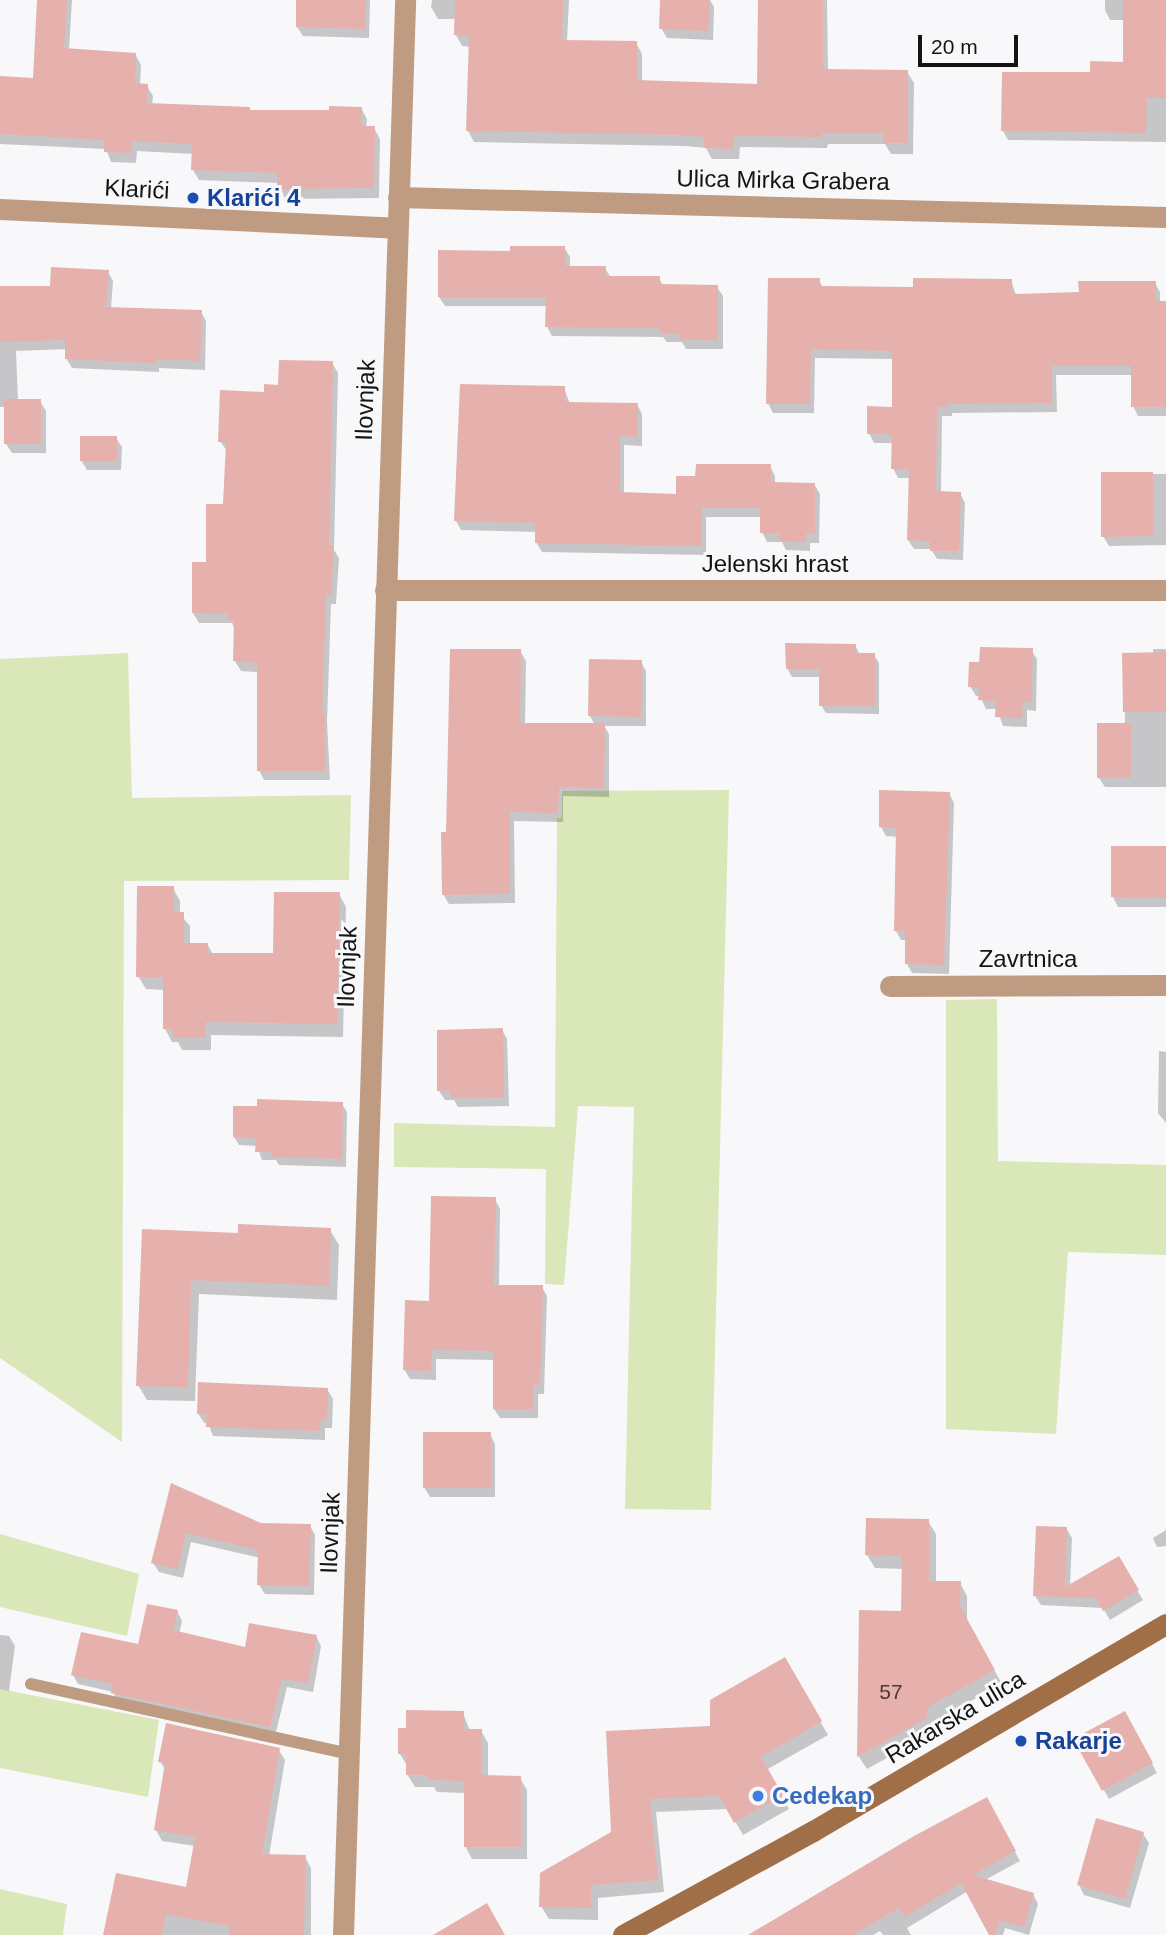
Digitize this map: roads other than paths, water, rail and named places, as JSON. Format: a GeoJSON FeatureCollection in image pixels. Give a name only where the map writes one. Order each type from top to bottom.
{"type":"FeatureCollection","features":[{"type":"Feature","properties":{"kind":"main road","name":"Rakarska ulica"},"geometry":{"type":"LineString","coordinates":[[623,1935],[813,1831],[1166,1624]]}},
{"type":"Feature","properties":{"kind":"street","name":"Ilovnjak"},"geometry":{"type":"LineString","coordinates":[[343,1935],[405,0]]}},
{"type":"Feature","properties":{"kind":"street","name":"Ulica Mirka Grabera"},"geometry":{"type":"LineString","coordinates":[[398,197],[1166,217]]}},
{"type":"Feature","properties":{"kind":"street","name":"Klarići"},"geometry":{"type":"LineString","coordinates":[[0,209],[396,229]]}},
{"type":"Feature","properties":{"kind":"street","name":"Jelenski hrast"},"geometry":{"type":"LineString","coordinates":[[385,590],[1166,590]]}},
{"type":"Feature","properties":{"kind":"street","name":"Zavrtnica"},"geometry":{"type":"LineString","coordinates":[[890,986],[1166,985]]}},
{"type":"Feature","properties":{"kind":"lane"},"geometry":{"type":"LineString","coordinates":[[31,1684],[350,1754]]}},
{"type":"Feature","properties":{"kind":"place","name":"Klarići 4"},"geometry":{"type":"Point","coordinates":[193,198]}},
{"type":"Feature","properties":{"kind":"place","name":"Rakarje"},"geometry":{"type":"Point","coordinates":[1021,1741]}},
{"type":"Feature","properties":{"kind":"place","name":"Cedekap"},"geometry":{"type":"Point","coordinates":[758,1796]}}]}
